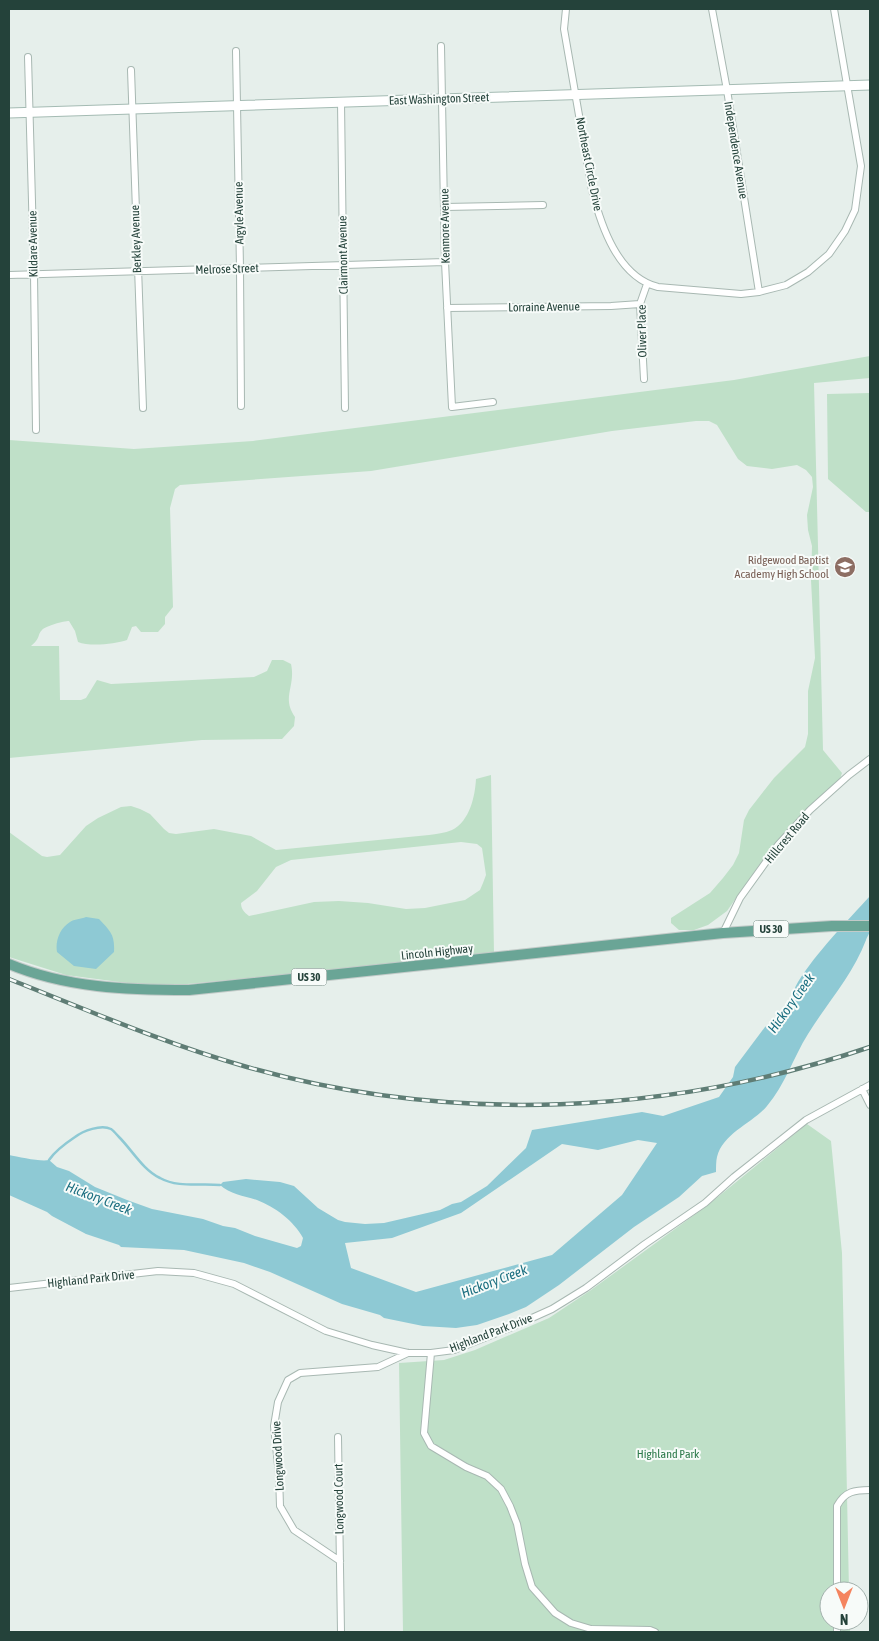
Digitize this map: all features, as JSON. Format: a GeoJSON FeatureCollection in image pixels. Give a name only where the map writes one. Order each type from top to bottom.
{"type":"FeatureCollection","features":[{"type":"Feature","properties":{"kind":"main road","name":"Lincoln Highway"},"geometry":{"type":"LineString","coordinates":[[9,964],[25,971],[76,984],[139,990],[189,990],[723,933],[870,926]]}},
{"type":"Feature","properties":{"kind":"street","name":"Northeast Circle Drive"},"geometry":{"type":"LineString","coordinates":[[566,9],[564,29],[592,190],[607,239],[621,260],[647,284]]}},
{"type":"Feature","properties":{"kind":"street","name":"Independence Avenue"},"geometry":{"type":"LineString","coordinates":[[712,9],[727,90],[759,292]]}},
{"type":"Feature","properties":{"kind":"street"},"geometry":{"type":"LineString","coordinates":[[647,284],[658,287],[741,294],[759,292],[786,285],[808,272],[829,254],[845,231],[855,210],[861,166],[834,9]]}},
{"type":"Feature","properties":{"kind":"street","name":"Kenmore Avenue"},"geometry":{"type":"LineString","coordinates":[[441,46],[445,262],[452,406],[493,402]]}},
{"type":"Feature","properties":{"kind":"street","name":"Argyle Avenue"},"geometry":{"type":"LineString","coordinates":[[236,50],[241,406]]}},
{"type":"Feature","properties":{"kind":"street","name":"Kildare Avenue"},"geometry":{"type":"LineString","coordinates":[[28,57],[36,430]]}},
{"type":"Feature","properties":{"kind":"street","name":"Berkley Avenue"},"geometry":{"type":"LineString","coordinates":[[131,70],[142,408]]}},
{"type":"Feature","properties":{"kind":"street","name":"East Washington Street"},"geometry":{"type":"LineString","coordinates":[[9,113],[870,86]]}},
{"type":"Feature","properties":{"kind":"street","name":"Clairmont Avenue"},"geometry":{"type":"LineString","coordinates":[[341,102],[345,408]]}},
{"type":"Feature","properties":{"kind":"street"},"geometry":{"type":"LineString","coordinates":[[445,207],[543,205]]}},
{"type":"Feature","properties":{"kind":"street","name":"Melrose Street"},"geometry":{"type":"LineString","coordinates":[[9,274],[137,272],[445,262]]}},
{"type":"Feature","properties":{"kind":"street","name":"Oliver Place"},"geometry":{"type":"LineString","coordinates":[[644,379],[640,304],[647,284]]}},
{"type":"Feature","properties":{"kind":"street","name":"Lorraine Avenue"},"geometry":{"type":"LineString","coordinates":[[447,308],[640,304]]}},
{"type":"Feature","properties":{"kind":"street","name":"Hillcrest Road"},"geometry":{"type":"LineString","coordinates":[[723,933],[740,898],[778,845],[810,810],[870,759]]}},
{"type":"Feature","properties":{"kind":"street","name":"Highland Park Drive"},"geometry":{"type":"LineString","coordinates":[[9,1288],[158,1271],[194,1273],[234,1284],[326,1331],[372,1345],[408,1354],[431,1354],[454,1350],[512,1327],[552,1309],[570,1298],[704,1203],[806,1120],[870,1085]]}},
{"type":"Feature","properties":{"kind":"street"},"geometry":{"type":"LineString","coordinates":[[862,1089],[870,1106]]}},
{"type":"Feature","properties":{"kind":"street","name":"Longwood Drive"},"geometry":{"type":"LineString","coordinates":[[340,1561],[294,1530],[280,1506],[274,1426],[278,1402],[288,1380],[300,1373],[378,1367],[408,1354]]}},
{"type":"Feature","properties":{"kind":"street"},"geometry":{"type":"LineString","coordinates":[[431,1354],[424,1433],[431,1446],[466,1467],[486,1476],[501,1489],[517,1524],[532,1587],[554,1613],[571,1623],[591,1629],[617,1628],[655,1632]]}},
{"type":"Feature","properties":{"kind":"street","name":"Longwood Court"},"geometry":{"type":"LineString","coordinates":[[338,1437],[340,1561]]}},
{"type":"Feature","properties":{"kind":"street"},"geometry":{"type":"LineString","coordinates":[[837,1581],[837,1506],[842,1497],[857,1490],[870,1490]]}},
{"type":"Feature","properties":{"kind":"street"},"geometry":{"type":"LineString","coordinates":[[340,1561],[341,1632]]}},
{"type":"Feature","properties":{"kind":"green space"},"geometry":{"type":"Polygon","coordinates":[[[870,356],[870,378],[814,383],[823,750],[842,773],[840,779],[791,825],[759,865],[727,911],[708,925],[694,930],[679,930],[671,923],[671,918],[710,893],[723,878],[739,853],[744,820],[749,810],[774,778],[805,747],[808,734],[808,691],[815,658],[811,580],[812,546],[807,515],[813,487],[812,477],[806,470],[797,465],[772,469],[747,466],[738,459],[717,425],[709,421],[612,431],[371,471],[180,485],[175,489],[170,508],[173,607],[165,617],[165,624],[158,632],[141,632],[136,626],[132,627],[127,640],[109,644],[83,644],[78,642],[75,631],[69,621],[67,621],[44,628],[31,646],[59,646],[60,700],[81,700],[86,698],[97,680],[111,684],[254,677],[267,671],[272,660],[283,660],[291,664],[292,679],[289,704],[295,717],[294,726],[282,739],[202,740],[9,758],[9,440],[134,449],[253,441],[734,380],[870,356]]]}},
{"type":"Feature","properties":{"kind":"green space"},"geometry":{"type":"Polygon","coordinates":[[[870,393],[870,512],[866,512],[828,479],[827,394],[870,393]]]}},
{"type":"Feature","properties":{"kind":"green space"},"geometry":{"type":"Polygon","coordinates":[[[491,775],[494,954],[167,986],[66,975],[9,957],[9,832],[42,856],[60,855],[86,826],[121,807],[131,806],[150,814],[169,833],[176,834],[214,829],[251,836],[276,850],[429,835],[452,830],[463,821],[473,800],[476,779],[491,775]],[[461,842],[291,860],[276,867],[257,891],[241,903],[242,907],[249,916],[314,902],[368,903],[406,909],[425,908],[465,900],[480,890],[486,875],[482,848],[477,844],[461,842]]]}},
{"type":"Feature","properties":{"kind":"green space","name":"Highland Park"},"geometry":{"type":"Polygon","coordinates":[[[807,1124],[831,1141],[842,1253],[849,1581],[819,1581],[819,1631],[850,1632],[403,1632],[399,1363],[444,1360],[475,1350],[549,1318],[591,1290],[708,1205],[807,1124]]]}},
{"type":"Feature","properties":{"kind":"water","name":"Hickory Creek"},"geometry":{"type":"Polygon","coordinates":[[[870,896],[870,931],[861,953],[815,1022],[773,1098],[761,1112],[725,1141],[717,1159],[716,1172],[702,1176],[679,1197],[634,1227],[559,1285],[526,1307],[509,1314],[477,1325],[456,1328],[423,1326],[384,1318],[380,1315],[342,1304],[270,1272],[244,1263],[184,1250],[121,1247],[86,1234],[47,1212],[9,1195],[9,1155],[35,1160],[49,1160],[57,1167],[69,1171],[95,1187],[152,1209],[203,1219],[297,1248],[301,1246],[303,1238],[295,1226],[283,1215],[264,1203],[233,1193],[220,1185],[223,1182],[246,1179],[280,1182],[294,1186],[318,1208],[345,1222],[384,1223],[440,1210],[461,1202],[487,1186],[526,1148],[532,1130],[642,1112],[663,1116],[719,1097],[733,1077],[735,1067],[765,1027],[771,1022],[780,1024],[786,1014],[795,987],[805,971],[832,937],[870,896]],[[638,1140],[598,1150],[562,1144],[461,1213],[392,1238],[345,1243],[351,1268],[416,1292],[552,1255],[622,1195],[657,1143],[638,1140]]]}},
{"type":"Feature","properties":{"kind":"water"},"geometry":{"type":"Polygon","coordinates":[[[86,917],[99,919],[109,930],[114,941],[114,952],[96,969],[74,966],[57,952],[58,939],[63,928],[72,921],[86,917]]]}},
{"type":"Feature","properties":{"kind":"waterway"},"geometry":{"type":"LineString","coordinates":[[49,1160],[54,1153],[78,1135],[102,1127],[111,1129],[148,1170],[160,1178],[182,1184],[220,1185]]}},
{"type":"Feature","properties":{"kind":"railway"},"geometry":{"type":"LineString","coordinates":[[9,979],[127,1026],[217,1058],[324,1086],[403,1098],[481,1104],[560,1104],[639,1099],[717,1087],[794,1070],[870,1047]]}},
{"type":"Feature","properties":{"kind":"place","name":"Ridgewood Baptist Academy High School"},"geometry":{"type":"Point","coordinates":[845,567]}}]}
